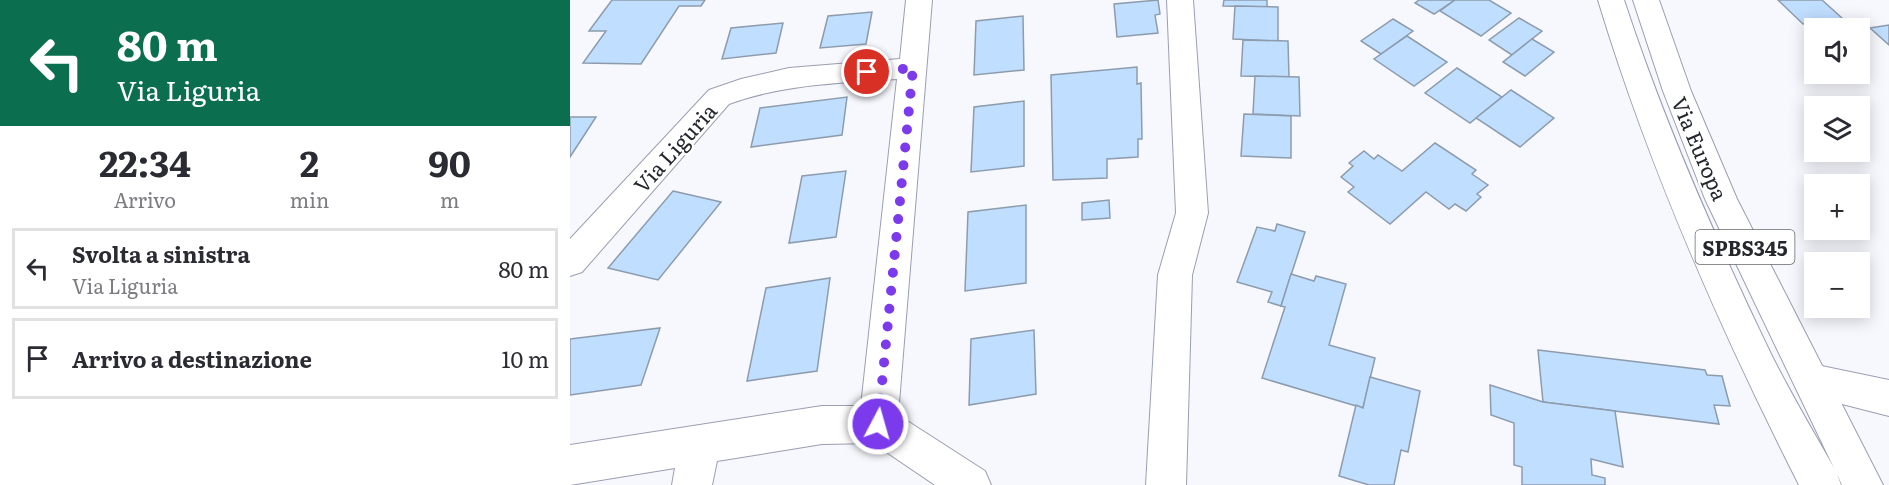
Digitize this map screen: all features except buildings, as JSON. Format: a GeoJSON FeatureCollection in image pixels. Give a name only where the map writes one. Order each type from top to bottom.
{"type":"FeatureCollection","features":[{"type":"Feature","properties":{"kind":"street"},"geometry":{"type":"LineString","coordinates":[[878,424],[919,0]]}},
{"type":"Feature","properties":{"kind":"street"},"geometry":{"type":"LineString","coordinates":[[1161,464],[1168,275],[1192,213],[1180,0]]}},
{"type":"Feature","properties":{"kind":"street","name":"Via Europa"},"geometry":{"type":"LineString","coordinates":[[1611,0],[1630,60],[1681,194],[1760,370],[1821,485]]}},
{"type":"Feature","properties":{"kind":"street","name":"Via Europa"},"geometry":{"type":"LineString","coordinates":[[1646,0],[1677,91],[1721,199],[1863,485]]}},
{"type":"Feature","properties":{"kind":"street","name":"Via Liguria"},"geometry":{"type":"LineString","coordinates":[[570,262],[719,97],[742,87],[775,80],[913,68]]}},
{"type":"Feature","properties":{"kind":"street"},"geometry":{"type":"LineString","coordinates":[[1812,381],[1889,398]]}},
{"type":"Feature","properties":{"kind":"street"},"geometry":{"type":"LineString","coordinates":[[570,465],[822,425],[878,424],[971,485]]}},
{"type":"Feature","properties":{"kind":"street"},"geometry":{"type":"LineString","coordinates":[[692,485],[700,444]]}},
{"type":"Feature","properties":{"kind":"route"},"geometry":{"type":"LineString","coordinates":[[867,72],[913,68],[878,424]]}}]}
